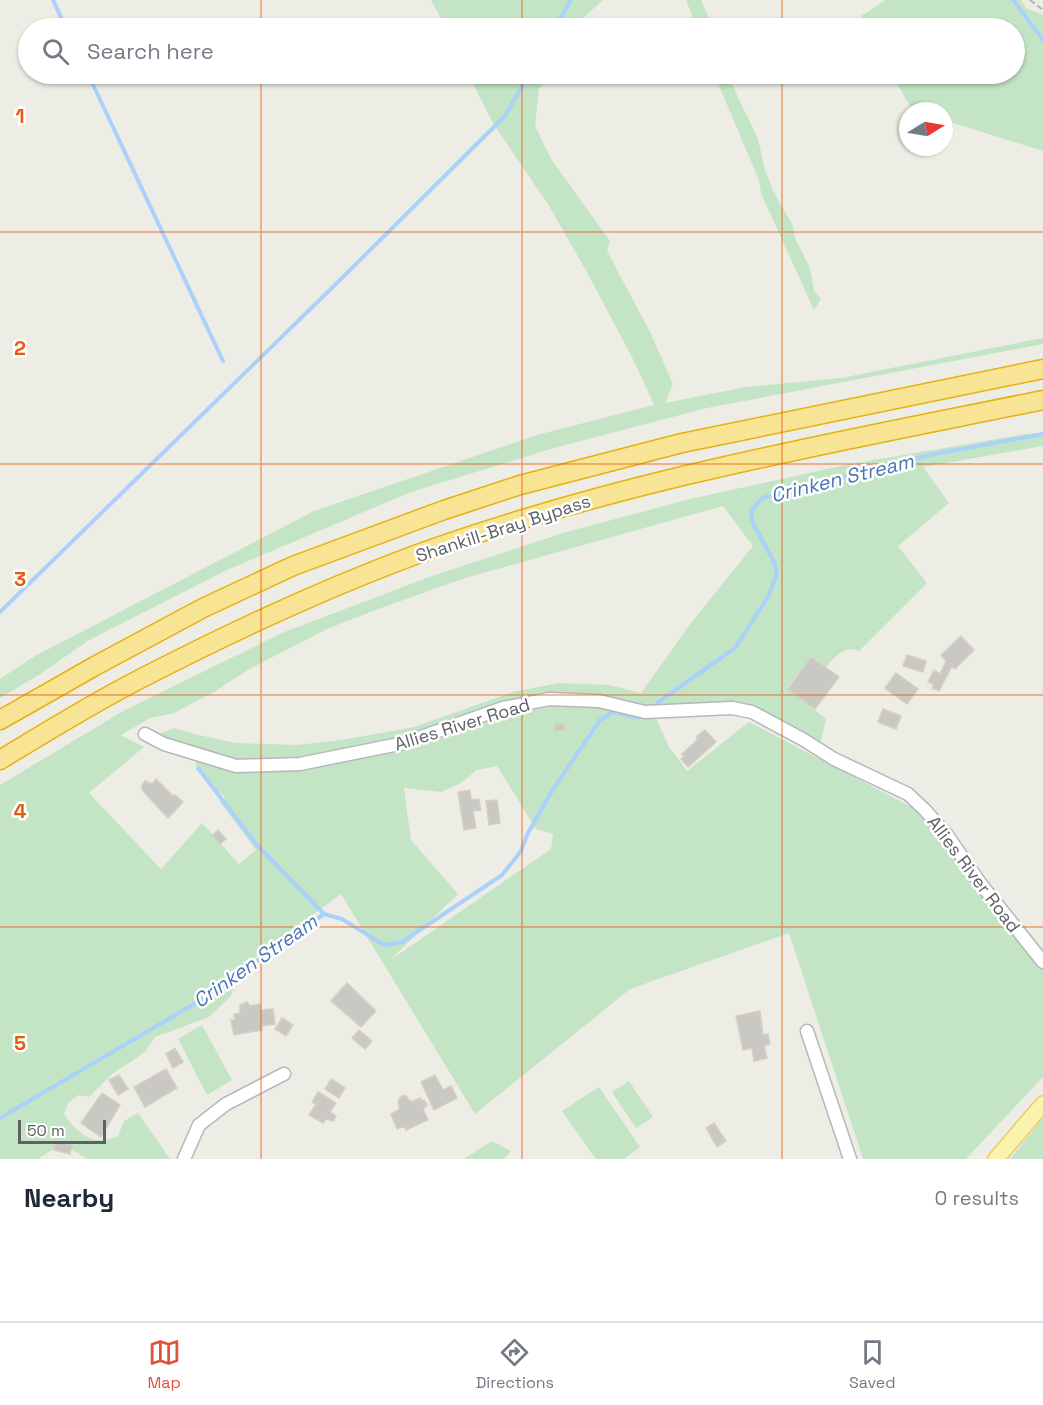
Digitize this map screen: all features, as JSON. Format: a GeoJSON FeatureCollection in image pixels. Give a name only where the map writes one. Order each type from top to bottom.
{"type":"FeatureCollection","features":[{"type":"Feature","properties":{"kind":"highway","name":"Shankill-Bray Bypass"},"geometry":{"type":"LineString","coordinates":[[0,720],[203,608],[293,566],[444,510],[520,485],[682,442],[1043,369]]}},
{"type":"Feature","properties":{"kind":"highway","name":"Shankill-Bray Bypass"},"geometry":{"type":"LineString","coordinates":[[0,760],[139,680],[266,618],[356,578],[419,554],[625,490],[697,471],[1043,400]]}},
{"type":"Feature","properties":{"kind":"main road"},"geometry":{"type":"LineString","coordinates":[[996,1159],[1043,1104]]}},
{"type":"Feature","properties":{"kind":"street","name":"Allies River Road"},"geometry":{"type":"LineString","coordinates":[[145,734],[164,744],[236,766],[300,764],[404,743],[503,708],[549,699],[599,701],[645,712],[732,708],[752,712],[834,759],[908,794],[947,835],[980,883],[1043,962]]}},
{"type":"Feature","properties":{"kind":"street"},"geometry":{"type":"LineString","coordinates":[[807,1031],[850,1159]]}},
{"type":"Feature","properties":{"kind":"street"},"geometry":{"type":"LineString","coordinates":[[184,1159],[199,1125],[226,1104],[284,1074]]}},
{"type":"Feature","properties":{"kind":"path"},"geometry":{"type":"LineString","coordinates":[[1030,0],[1043,10]]}},
{"type":"Feature","properties":{"kind":"green space"},"geometry":{"type":"Polygon","coordinates":[[[431,0],[603,0],[583,18],[441,18],[431,0]]]}},
{"type":"Feature","properties":{"kind":"green space"},"geometry":{"type":"Polygon","coordinates":[[[686,0],[701,0],[709,18],[693,18],[686,0]]]}},
{"type":"Feature","properties":{"kind":"green space"},"geometry":{"type":"Polygon","coordinates":[[[886,0],[1021,0],[1026,8],[1043,15],[1043,151],[953,123],[953,102],[908,102],[898,84],[1025,84],[1025,18],[862,18],[861,16],[886,0]]]}},
{"type":"Feature","properties":{"kind":"green space"},"geometry":{"type":"Polygon","coordinates":[[[473,84],[543,84],[539,88],[535,126],[551,159],[610,241],[607,251],[650,332],[673,384],[665,403],[746,387],[841,378],[1043,338],[1043,344],[707,408],[554,448],[411,492],[227,570],[89,640],[42,673],[0,698],[0,679],[35,656],[314,511],[537,435],[654,405],[634,361],[588,274],[549,206],[493,123],[473,84]]]}},
{"type":"Feature","properties":{"kind":"green space"},"geometry":{"type":"Polygon","coordinates":[[[718,84],[732,84],[758,139],[765,170],[774,193],[792,224],[795,238],[810,268],[814,291],[821,299],[814,310],[761,193],[759,180],[718,84]]]}},
{"type":"Feature","properties":{"kind":"green space"},"geometry":{"type":"Polygon","coordinates":[[[1043,433],[1043,446],[923,467],[949,503],[898,546],[927,583],[859,651],[849,649],[837,656],[826,667],[811,656],[787,688],[826,719],[820,744],[770,715],[743,705],[714,702],[640,704],[633,712],[655,716],[669,747],[687,771],[749,722],[915,809],[1043,970],[1043,1077],[966,1159],[863,1159],[789,933],[630,989],[475,1114],[341,894],[228,977],[233,989],[231,996],[209,1017],[155,1037],[145,1052],[111,1075],[89,1097],[79,1095],[68,1103],[64,1114],[75,1127],[87,1137],[101,1140],[118,1136],[124,1121],[138,1113],[170,1159],[88,1159],[61,1144],[38,1159],[0,1159],[0,785],[125,710],[282,633],[429,577],[563,533],[690,499],[845,465],[1025,434],[1043,433]],[[723,506],[465,578],[329,628],[251,668],[212,693],[174,713],[150,718],[121,735],[144,747],[89,793],[161,869],[202,823],[239,864],[256,850],[220,802],[225,797],[208,782],[199,770],[193,749],[163,740],[162,733],[174,728],[236,743],[297,745],[342,740],[414,727],[513,692],[559,683],[609,685],[641,693],[691,623],[753,546],[723,506]],[[497,766],[477,770],[461,783],[441,792],[404,788],[411,840],[458,894],[389,961],[551,849],[553,834],[536,829],[497,766]]]}},
{"type":"Feature","properties":{"kind":"green space"},"geometry":{"type":"Polygon","coordinates":[[[202,1025],[232,1080],[207,1095],[178,1039],[202,1025]]]}},
{"type":"Feature","properties":{"kind":"green space"},"geometry":{"type":"Polygon","coordinates":[[[629,1081],[653,1117],[636,1128],[612,1092],[629,1081]]]}},
{"type":"Feature","properties":{"kind":"green space"},"geometry":{"type":"Polygon","coordinates":[[[599,1087],[640,1147],[624,1159],[596,1159],[562,1111],[599,1087]]]}},
{"type":"Feature","properties":{"kind":"green space"},"geometry":{"type":"Polygon","coordinates":[[[1043,1118],[1043,1159],[1010,1159],[1043,1118]]]}},
{"type":"Feature","properties":{"kind":"green space"},"geometry":{"type":"Polygon","coordinates":[[[492,1141],[511,1151],[504,1159],[464,1159],[492,1141]]]}},
{"type":"Feature","properties":{"kind":"building"},"geometry":{"type":"Polygon","coordinates":[[[961,636],[974,650],[955,669],[952,666],[939,691],[932,688],[934,685],[928,682],[934,670],[940,674],[946,661],[941,655],[961,636]]]}},
{"type":"Feature","properties":{"kind":"building"},"geometry":{"type":"Polygon","coordinates":[[[907,655],[926,661],[923,672],[903,666],[907,655]]]}},
{"type":"Feature","properties":{"kind":"building"},"geometry":{"type":"Polygon","coordinates":[[[811,657],[839,677],[815,709],[788,689],[811,657]]]}},
{"type":"Feature","properties":{"kind":"building"},"geometry":{"type":"Polygon","coordinates":[[[896,673],[918,689],[907,704],[885,688],[896,673]]]}},
{"type":"Feature","properties":{"kind":"building"},"geometry":{"type":"Polygon","coordinates":[[[883,709],[901,716],[896,729],[878,722],[883,709]]]}},
{"type":"Feature","properties":{"kind":"building"},"geometry":{"type":"Polygon","coordinates":[[[564,724],[565,730],[555,731],[555,725],[564,724]]]}},
{"type":"Feature","properties":{"kind":"building"},"geometry":{"type":"Polygon","coordinates":[[[705,730],[716,742],[688,767],[681,759],[684,756],[682,754],[705,730]]]}},
{"type":"Feature","properties":{"kind":"building"},"geometry":{"type":"Polygon","coordinates":[[[156,779],[173,796],[175,795],[183,802],[168,818],[142,790],[145,781],[152,784],[156,779]]]}},
{"type":"Feature","properties":{"kind":"building"},"geometry":{"type":"Polygon","coordinates":[[[470,790],[471,800],[479,799],[481,810],[473,811],[476,828],[464,830],[458,792],[470,790]]]}},
{"type":"Feature","properties":{"kind":"building"},"geometry":{"type":"Polygon","coordinates":[[[497,800],[500,823],[489,825],[486,801],[497,800]]]}},
{"type":"Feature","properties":{"kind":"building"},"geometry":{"type":"Polygon","coordinates":[[[218,830],[226,839],[220,844],[213,835],[218,830]]]}},
{"type":"Feature","properties":{"kind":"building"},"geometry":{"type":"Polygon","coordinates":[[[347,983],[376,1011],[361,1027],[331,1001],[347,983]]]}},
{"type":"Feature","properties":{"kind":"building"},"geometry":{"type":"Polygon","coordinates":[[[247,1002],[250,1006],[260,1004],[261,1010],[273,1009],[275,1024],[262,1026],[262,1030],[234,1035],[231,1020],[235,1020],[234,1014],[240,1013],[240,1005],[247,1002]]]}},
{"type":"Feature","properties":{"kind":"building"},"geometry":{"type":"Polygon","coordinates":[[[760,1011],[763,1035],[768,1034],[770,1044],[764,1046],[767,1058],[754,1061],[752,1048],[743,1050],[736,1016],[760,1011]]]}},
{"type":"Feature","properties":{"kind":"building"},"geometry":{"type":"Polygon","coordinates":[[[282,1018],[293,1025],[286,1036],[275,1029],[282,1018]]]}},
{"type":"Feature","properties":{"kind":"building"},"geometry":{"type":"Polygon","coordinates":[[[359,1030],[372,1041],[365,1049],[352,1038],[359,1030]]]}},
{"type":"Feature","properties":{"kind":"building"},"geometry":{"type":"Polygon","coordinates":[[[175,1048],[183,1062],[173,1068],[166,1054],[175,1048]]]}},
{"type":"Feature","properties":{"kind":"building"},"geometry":{"type":"Polygon","coordinates":[[[166,1069],[177,1088],[145,1107],[134,1087],[166,1069]]]}},
{"type":"Feature","properties":{"kind":"building"},"geometry":{"type":"Polygon","coordinates":[[[119,1075],[128,1089],[118,1095],[109,1080],[119,1075]]]}},
{"type":"Feature","properties":{"kind":"building"},"geometry":{"type":"Polygon","coordinates":[[[435,1075],[443,1090],[451,1086],[457,1098],[434,1110],[421,1082],[435,1075]]]}},
{"type":"Feature","properties":{"kind":"building"},"geometry":{"type":"Polygon","coordinates":[[[331,1079],[345,1088],[339,1098],[325,1089],[331,1079]]]}},
{"type":"Feature","properties":{"kind":"building"},"geometry":{"type":"Polygon","coordinates":[[[318,1092],[336,1103],[330,1112],[336,1116],[333,1121],[326,1119],[323,1123],[309,1115],[316,1104],[312,1102],[318,1092]]]}},
{"type":"Feature","properties":{"kind":"building"},"geometry":{"type":"Polygon","coordinates":[[[102,1093],[120,1105],[101,1137],[81,1123],[102,1093]]]}},
{"type":"Feature","properties":{"kind":"building"},"geometry":{"type":"Polygon","coordinates":[[[405,1095],[411,1102],[420,1098],[424,1100],[427,1105],[423,1109],[428,1120],[406,1130],[404,1126],[397,1129],[391,1114],[400,1109],[398,1102],[400,1097],[405,1095]]]}},
{"type":"Feature","properties":{"kind":"building"},"geometry":{"type":"Polygon","coordinates":[[[714,1123],[726,1141],[717,1147],[706,1128],[714,1123]]]}},
{"type":"Feature","properties":{"kind":"building"},"geometry":{"type":"Polygon","coordinates":[[[56,1141],[72,1145],[70,1154],[54,1150],[56,1141]]]}},
{"type":"Feature","properties":{"kind":"waterway"},"geometry":{"type":"LineString","coordinates":[[53,0],[61,18]]}},
{"type":"Feature","properties":{"kind":"waterway"},"geometry":{"type":"LineString","coordinates":[[560,18],[571,0]]}},
{"type":"Feature","properties":{"kind":"waterway","name":"Crinken Stream"},"geometry":{"type":"LineString","coordinates":[[1013,0],[1043,40]]}},
{"type":"Feature","properties":{"kind":"waterway"},"geometry":{"type":"LineString","coordinates":[[93,84],[223,361]]}},
{"type":"Feature","properties":{"kind":"waterway"},"geometry":{"type":"LineString","coordinates":[[0,612],[505,116],[523,84]]}},
{"type":"Feature","properties":{"kind":"waterway","name":"Crinken Stream"},"geometry":{"type":"LineString","coordinates":[[657,703],[735,648],[768,597],[777,574],[774,562],[753,523],[751,511],[762,498],[930,455],[1043,434]]}},
{"type":"Feature","properties":{"kind":"waterway","name":"Crinken Stream"},"geometry":{"type":"LineString","coordinates":[[0,1118],[201,1000],[324,914],[342,919],[384,945],[402,942],[502,875],[521,851],[527,835],[552,791],[600,720],[613,712],[638,718]]}},
{"type":"Feature","properties":{"kind":"waterway"},"geometry":{"type":"LineString","coordinates":[[198,768],[256,844],[324,914]]}}]}
